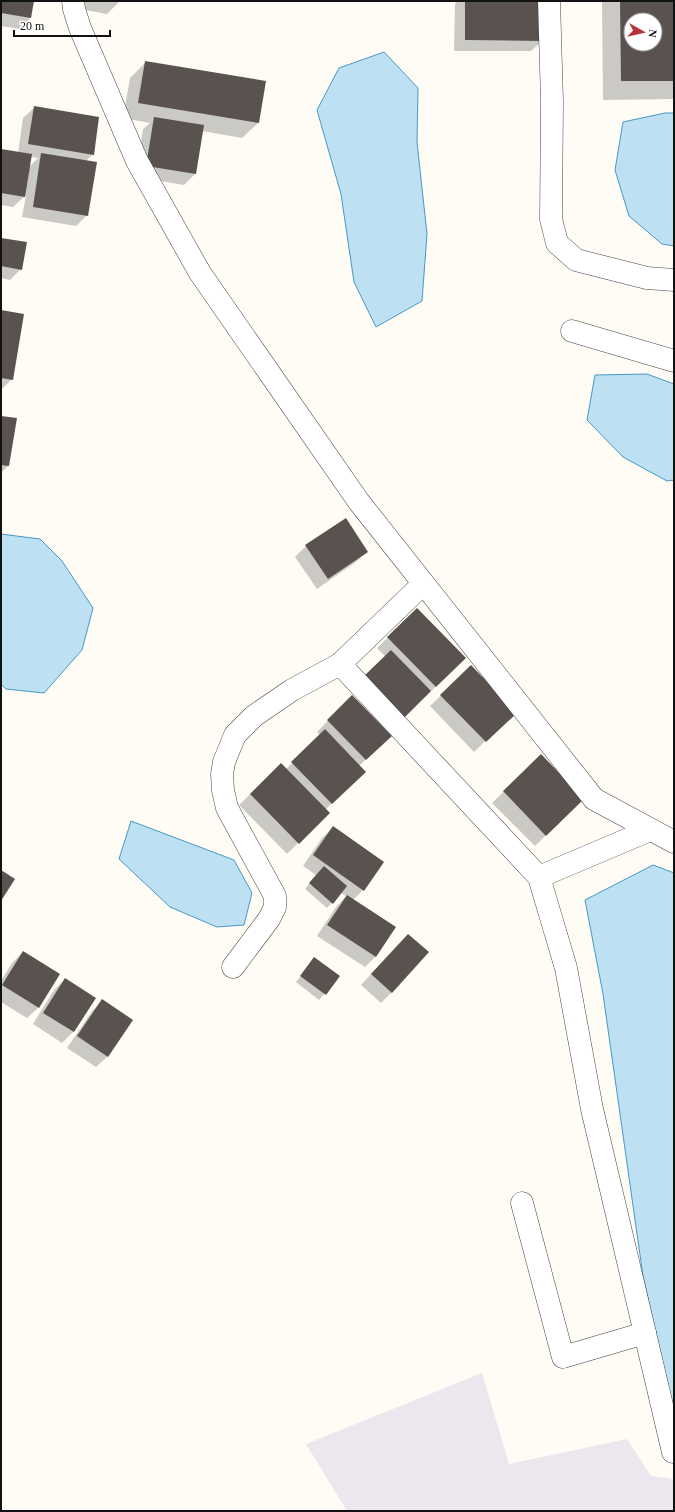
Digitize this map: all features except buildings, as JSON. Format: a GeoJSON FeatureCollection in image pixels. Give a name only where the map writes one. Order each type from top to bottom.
{"type":"FeatureCollection","features":[{"type":"Feature","properties":{"kind":"street"},"geometry":{"type":"LineString","coordinates":[[74,1],[74,9],[80,28],[137,161],[200,273],[359,502],[594,799],[674,842]]}},
{"type":"Feature","properties":{"kind":"street"},"geometry":{"type":"LineString","coordinates":[[549,1],[552,101],[551,219],[557,243],[576,260],[647,278],[674,280]]}},
{"type":"Feature","properties":{"kind":"street"},"geometry":{"type":"LineString","coordinates":[[572,331],[674,361]]}},
{"type":"Feature","properties":{"kind":"street"},"geometry":{"type":"LineString","coordinates":[[233,967],[269,919],[275,907],[275,896],[227,808],[223,790],[222,774],[224,762],[235,735],[254,716],[292,690],[340,664],[423,584]]}},
{"type":"Feature","properties":{"kind":"street"},"geometry":{"type":"LineString","coordinates":[[340,664],[539,877],[566,968],[592,1109],[673,1452]]}},
{"type":"Feature","properties":{"kind":"street"},"geometry":{"type":"LineString","coordinates":[[539,877],[650,830]]}},
{"type":"Feature","properties":{"kind":"street"},"geometry":{"type":"LineString","coordinates":[[522,1203],[563,1357],[645,1333]]}},
{"type":"Feature","properties":{"kind":"shaded area"},"geometry":{"type":"Polygon","coordinates":[[[482,1373],[509,1464],[627,1439],[651,1476],[674,1479],[674,1511],[347,1511],[306,1444],[482,1373]]]}},
{"type":"Feature","properties":{"kind":"water"},"geometry":{"type":"Polygon","coordinates":[[[384,52],[418,88],[417,142],[427,234],[422,301],[376,327],[354,282],[341,194],[317,110],[339,68],[384,52]]]}},
{"type":"Feature","properties":{"kind":"water"},"geometry":{"type":"Polygon","coordinates":[[[665,113],[674,113],[674,246],[662,244],[629,216],[615,170],[623,122],[665,113]]]}},
{"type":"Feature","properties":{"kind":"water"},"geometry":{"type":"Polygon","coordinates":[[[647,374],[674,384],[674,480],[667,481],[623,457],[587,420],[595,375],[647,374]]]}},
{"type":"Feature","properties":{"kind":"water"},"geometry":{"type":"Polygon","coordinates":[[[1,534],[40,539],[62,561],[93,608],[82,650],[44,693],[6,689],[1,684],[1,534]]]}},
{"type":"Feature","properties":{"kind":"water"},"geometry":{"type":"Polygon","coordinates":[[[131,821],[234,860],[252,893],[244,925],[217,927],[170,907],[119,859],[131,821]]]}},
{"type":"Feature","properties":{"kind":"water"},"geometry":{"type":"Polygon","coordinates":[[[653,865],[674,873],[674,1412],[643,1276],[603,994],[585,900],[653,865]]]}}]}
